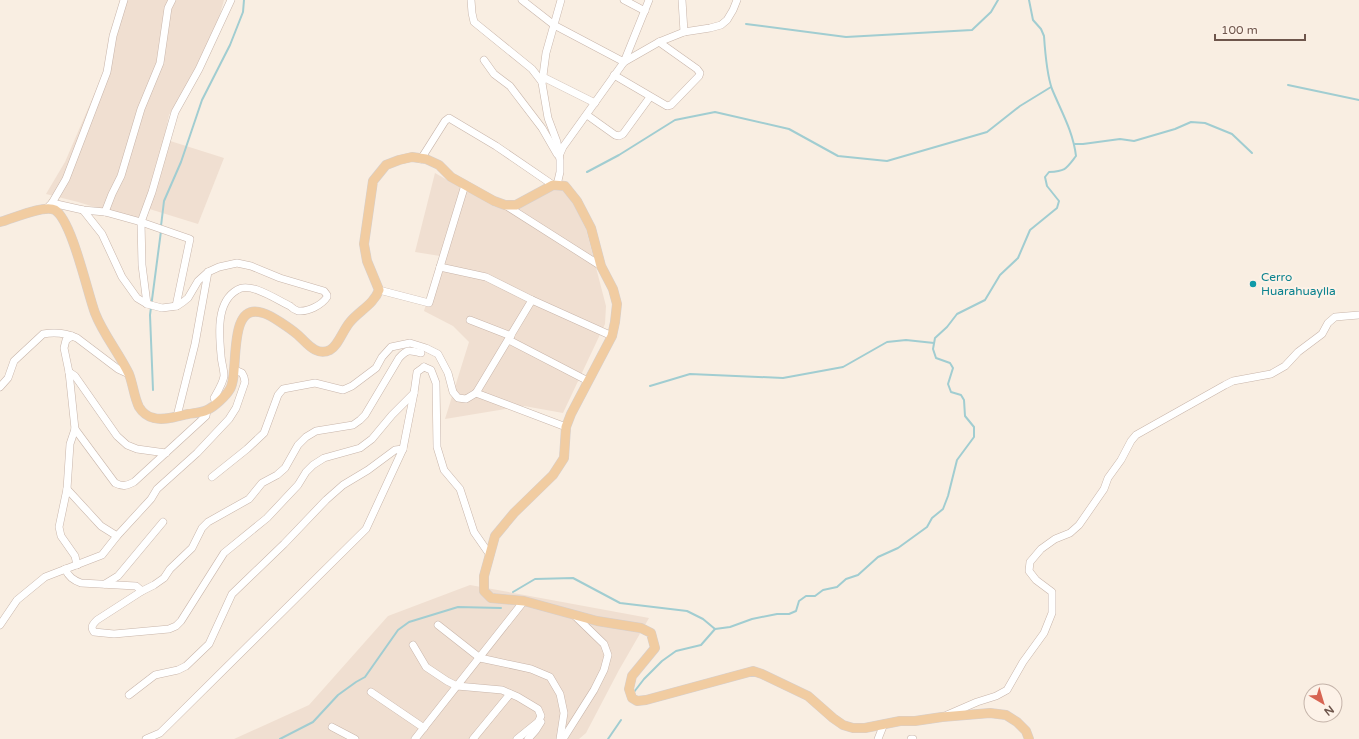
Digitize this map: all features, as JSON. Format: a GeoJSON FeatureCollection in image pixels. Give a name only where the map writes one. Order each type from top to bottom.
{"type":"FeatureCollection","features":[{"type":"Feature","properties":{"kind":"main road"},"geometry":{"type":"LineString","coordinates":[[0,222],[49,206],[63,219],[96,314],[129,374],[139,407],[144,413],[153,418],[161,419],[207,410],[224,398],[231,388],[235,370],[236,337],[241,321],[250,313],[262,312],[271,316],[298,335],[306,344],[322,352],[330,350],[336,345],[350,322],[376,298],[379,290],[367,261],[364,244],[373,181],[386,165],[412,157],[426,159],[439,165],[451,177],[494,201],[506,205],[516,205],[555,185],[565,186],[577,201],[590,228],[601,266],[613,289],[617,304],[615,322],[612,336],[571,414],[566,427],[564,458],[553,475],[514,513],[495,536],[484,576],[484,591],[491,598],[524,601],[597,622],[641,628],[651,633],[655,648],[632,676],[629,690],[632,698],[637,701],[646,700],[744,672],[753,671],[808,696],[833,718],[843,725],[853,728],[865,728],[900,721],[915,721],[990,713],[1006,715],[1017,722],[1026,731],[1029,739]]}},
{"type":"Feature","properties":{"kind":"street"},"geometry":{"type":"LineString","coordinates":[[124,0],[113,36],[106,72],[66,178],[49,206],[105,212],[141,222],[190,239],[176,306]]}},
{"type":"Feature","properties":{"kind":"street"},"geometry":{"type":"LineString","coordinates":[[105,212],[121,176],[141,109],[160,63],[168,8],[172,0]]}},
{"type":"Feature","properties":{"kind":"street"},"geometry":{"type":"LineString","coordinates":[[147,304],[142,264],[141,222],[152,192],[175,112],[199,69],[231,0]]}},
{"type":"Feature","properties":{"kind":"street"},"geometry":{"type":"LineString","coordinates":[[472,0],[474,22],[543,79],[595,103]]}},
{"type":"Feature","properties":{"kind":"street"},"geometry":{"type":"LineString","coordinates":[[522,0],[554,25],[624,62]]}},
{"type":"Feature","properties":{"kind":"street"},"geometry":{"type":"LineString","coordinates":[[421,159],[445,121],[449,118],[496,146],[555,185],[560,172],[560,160],[557,142],[544,102],[543,79],[546,53],[561,0]]}},
{"type":"Feature","properties":{"kind":"street"},"geometry":{"type":"LineString","coordinates":[[624,0],[645,10]]}},
{"type":"Feature","properties":{"kind":"street"},"geometry":{"type":"LineString","coordinates":[[559,156],[563,147],[624,62],[649,0]]}},
{"type":"Feature","properties":{"kind":"street"},"geometry":{"type":"LineString","coordinates":[[682,0],[684,32]]}},
{"type":"Feature","properties":{"kind":"street"},"geometry":{"type":"LineString","coordinates":[[624,62],[659,42],[684,32],[721,25],[727,20],[737,0]]}},
{"type":"Feature","properties":{"kind":"street"},"geometry":{"type":"LineString","coordinates":[[614,75],[650,97],[669,106],[699,76],[700,73],[697,69],[659,42]]}},
{"type":"Feature","properties":{"kind":"street"},"geometry":{"type":"LineString","coordinates":[[484,60],[492,71],[510,86],[542,128],[559,156]]}},
{"type":"Feature","properties":{"kind":"street"},"geometry":{"type":"LineString","coordinates":[[587,115],[615,135],[619,136],[623,134],[650,97]]}},
{"type":"Feature","properties":{"kind":"street"},"geometry":{"type":"LineString","coordinates":[[379,290],[429,303],[465,184]]}},
{"type":"Feature","properties":{"kind":"street"},"geometry":{"type":"LineString","coordinates":[[506,205],[601,266]]}},
{"type":"Feature","properties":{"kind":"street"},"geometry":{"type":"LineString","coordinates":[[83,210],[102,234],[122,276],[137,298],[147,304],[162,308],[176,306],[188,298],[198,280],[208,272],[219,267],[237,263],[251,266],[280,278],[324,291],[327,295],[324,301],[315,308],[298,311],[258,290],[247,287],[238,289],[228,297],[222,311],[220,322],[220,354],[224,375],[214,398],[216,403]]}},
{"type":"Feature","properties":{"kind":"street"},"geometry":{"type":"LineString","coordinates":[[440,267],[486,277],[532,300],[612,336]]}},
{"type":"Feature","properties":{"kind":"street"},"geometry":{"type":"LineString","coordinates":[[178,416],[195,344],[208,272]]}},
{"type":"Feature","properties":{"kind":"street"},"geometry":{"type":"LineString","coordinates":[[212,477],[247,449],[264,433],[278,395],[283,389],[315,383],[343,390],[352,386],[376,368],[382,357],[391,347],[410,343],[423,350],[438,354],[448,373],[453,392],[458,398],[466,399],[476,393],[532,300]]}},
{"type":"Feature","properties":{"kind":"street"},"geometry":{"type":"LineString","coordinates":[[942,717],[976,702],[996,696],[1007,690],[1023,662],[1044,633],[1052,613],[1052,592],[1036,580],[1029,571],[1030,562],[1046,545],[1055,539],[1070,533],[1079,525],[1104,489],[1108,478],[1121,460],[1130,441],[1136,435],[1233,381],[1271,374],[1285,366],[1298,352],[1322,334],[1328,323],[1336,317],[1359,316]]}},
{"type":"Feature","properties":{"kind":"street"},"geometry":{"type":"LineString","coordinates":[[470,320],[510,338],[588,381]]}},
{"type":"Feature","properties":{"kind":"street"},"geometry":{"type":"LineString","coordinates":[[0,387],[8,378],[14,361],[43,334],[57,333],[77,338],[118,370],[129,374]]}},
{"type":"Feature","properties":{"kind":"street"},"geometry":{"type":"LineString","coordinates":[[72,336],[66,340],[64,348],[69,372],[75,429],[70,444],[67,489],[60,527],[61,536],[75,556],[77,565]]}},
{"type":"Feature","properties":{"kind":"street"},"geometry":{"type":"LineString","coordinates":[[414,393],[392,415],[372,439],[360,448],[324,458],[313,464],[298,485],[267,518],[224,553],[181,621],[176,626],[169,629],[114,634],[94,632],[92,630],[93,624],[97,620],[142,590],[154,585],[164,578],[170,569],[192,548],[202,528],[208,522],[248,499],[262,483],[285,468],[298,445],[306,437],[316,431],[353,425],[360,420],[365,415],[399,358],[410,350],[423,350]]}},
{"type":"Feature","properties":{"kind":"street"},"geometry":{"type":"LineString","coordinates":[[423,350],[424,367]]}},
{"type":"Feature","properties":{"kind":"street"},"geometry":{"type":"LineString","coordinates":[[146,739],[160,733],[366,529],[403,449],[417,372],[424,367]]}},
{"type":"Feature","properties":{"kind":"street"},"geometry":{"type":"LineString","coordinates":[[424,367],[431,370],[436,383],[437,447],[444,470],[460,489],[474,532],[490,555]]}},
{"type":"Feature","properties":{"kind":"street"},"geometry":{"type":"LineString","coordinates":[[0,625],[17,600],[45,577],[102,555],[117,536],[151,499],[157,489],[197,452],[229,419],[236,408],[245,382],[242,373],[235,370]]}},
{"type":"Feature","properties":{"kind":"street"},"geometry":{"type":"LineString","coordinates":[[69,372],[75,376],[117,436],[127,445],[137,449],[166,453]]}},
{"type":"Feature","properties":{"kind":"street"},"geometry":{"type":"LineString","coordinates":[[476,393],[566,427]]}},
{"type":"Feature","properties":{"kind":"street"},"geometry":{"type":"LineString","coordinates":[[75,429],[115,483],[121,486],[126,486],[134,482],[206,416],[207,410]]}},
{"type":"Feature","properties":{"kind":"street"},"geometry":{"type":"LineString","coordinates":[[129,695],[155,675],[178,670],[186,666],[209,644],[232,594],[284,544],[326,500],[343,485],[368,470],[395,450],[403,449]]}},
{"type":"Feature","properties":{"kind":"street"},"geometry":{"type":"LineString","coordinates":[[67,489],[101,526],[117,536]]}},
{"type":"Feature","properties":{"kind":"street"},"geometry":{"type":"LineString","coordinates":[[105,584],[118,576],[163,522]]}},
{"type":"Feature","properties":{"kind":"street"},"geometry":{"type":"LineString","coordinates":[[65,569],[72,579],[80,583],[136,586],[142,590]]}},
{"type":"Feature","properties":{"kind":"street"},"geometry":{"type":"LineString","coordinates":[[415,739],[524,601]]}},
{"type":"Feature","properties":{"kind":"street"},"geometry":{"type":"LineString","coordinates":[[561,739],[594,690],[604,670],[608,655],[604,644],[574,615]]}},
{"type":"Feature","properties":{"kind":"street"},"geometry":{"type":"LineString","coordinates":[[438,625],[480,658],[532,669],[550,677],[560,694],[564,713],[561,739]]}},
{"type":"Feature","properties":{"kind":"street"},"geometry":{"type":"LineString","coordinates":[[413,645],[426,667],[447,681],[458,686],[502,690],[538,709],[542,721],[528,739]]}},
{"type":"Feature","properties":{"kind":"street"},"geometry":{"type":"LineString","coordinates":[[371,692],[424,728]]}},
{"type":"Feature","properties":{"kind":"street"},"geometry":{"type":"LineString","coordinates":[[473,739],[510,694]]}},
{"type":"Feature","properties":{"kind":"street"},"geometry":{"type":"LineString","coordinates":[[517,739],[538,722],[541,716]]}},
{"type":"Feature","properties":{"kind":"street"},"geometry":{"type":"LineString","coordinates":[[878,739],[884,724]]}},
{"type":"Feature","properties":{"kind":"street"},"geometry":{"type":"LineString","coordinates":[[332,727],[355,739]]}},
{"type":"Feature","properties":{"kind":"shaded area"},"geometry":{"type":"Polygon","coordinates":[[[123,0],[224,0],[216,28],[199,66],[169,115],[164,139],[224,158],[198,224],[143,207],[137,220],[46,194],[65,162],[103,74],[120,4],[123,0]]]}},
{"type":"Feature","properties":{"kind":"shaded area"},"geometry":{"type":"Polygon","coordinates":[[[435,173],[495,207],[518,208],[552,189],[562,190],[573,203],[586,229],[606,306],[605,324],[563,413],[524,406],[445,419],[469,342],[453,326],[424,311],[440,256],[415,252],[435,173]]]}},
{"type":"Feature","properties":{"kind":"shaded area"},"geometry":{"type":"Polygon","coordinates":[[[470,585],[649,618],[619,670],[586,733],[579,739],[234,739],[309,705],[388,616],[470,585]]]}},
{"type":"Feature","properties":{"kind":"waterway"},"geometry":{"type":"LineString","coordinates":[[161,226],[164,201],[181,162],[202,100],[230,45],[243,12],[244,0]]}},
{"type":"Feature","properties":{"kind":"waterway"},"geometry":{"type":"LineString","coordinates":[[746,24],[846,37],[972,30],[991,12],[998,0]]}},
{"type":"Feature","properties":{"kind":"waterway"},"geometry":{"type":"LineString","coordinates":[[634,692],[644,679],[662,661],[676,651],[701,645],[715,629],[730,627],[752,619],[777,614],[789,614],[796,611],[799,601],[806,596],[815,596],[823,590],[837,587],[846,579],[858,575],[878,557],[898,548],[927,527],[932,518],[943,509],[948,496],[957,460],[974,437],[974,427],[965,416],[964,400],[961,395],[951,392],[948,384],[953,368],[950,363],[936,358],[933,349],[935,338],[947,327],[957,314],[985,300],[1000,275],[1018,258],[1030,230],[1057,208],[1059,201],[1047,186],[1045,177],[1049,172],[1059,171],[1065,168],[1076,156],[1066,121],[1050,83],[1046,63],[1044,36],[1041,29],[1033,20],[1029,0]]}},
{"type":"Feature","properties":{"kind":"waterway"},"geometry":{"type":"LineString","coordinates":[[1288,85],[1359,100]]}},
{"type":"Feature","properties":{"kind":"waterway"},"geometry":{"type":"LineString","coordinates":[[587,172],[619,155],[675,120],[715,112],[789,129],[838,156],[887,161],[987,132],[1020,106],[1051,87]]}},
{"type":"Feature","properties":{"kind":"waterway"},"geometry":{"type":"LineString","coordinates":[[1075,144],[1120,139],[1134,141],[1175,129],[1191,122],[1205,123],[1232,134],[1252,153]]}},
{"type":"Feature","properties":{"kind":"waterway"},"geometry":{"type":"LineString","coordinates":[[153,390],[150,315],[161,231]]}},
{"type":"Feature","properties":{"kind":"waterway"},"geometry":{"type":"LineString","coordinates":[[650,386],[690,374],[783,378],[843,367],[887,342],[906,340],[934,343]]}},
{"type":"Feature","properties":{"kind":"waterway"},"geometry":{"type":"LineString","coordinates":[[513,592],[535,579],[573,578],[620,603],[687,611],[703,619],[715,629]]}},
{"type":"Feature","properties":{"kind":"waterway"},"geometry":{"type":"LineString","coordinates":[[280,739],[313,722],[338,695],[365,677],[398,630],[409,622],[458,607],[501,608]]}},
{"type":"Feature","properties":{"kind":"waterway"},"geometry":{"type":"LineString","coordinates":[[608,739],[621,720]]}},
{"type":"Feature","properties":{"kind":"place","name":"Cerro Huarahuaylla"},"geometry":{"type":"Point","coordinates":[1253,284]}}]}
